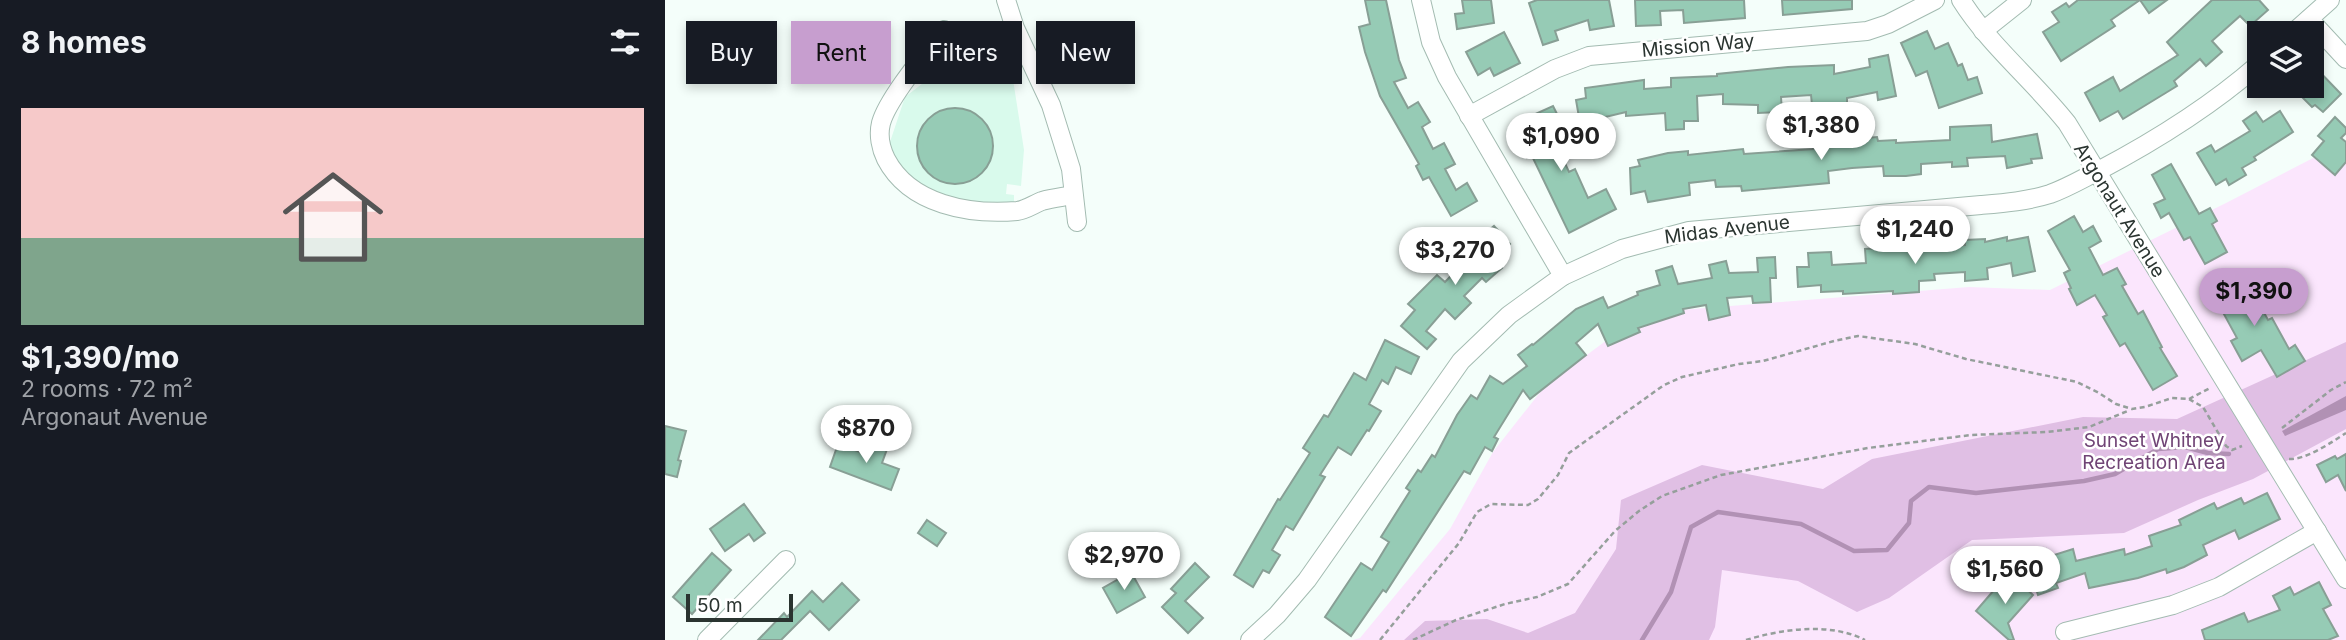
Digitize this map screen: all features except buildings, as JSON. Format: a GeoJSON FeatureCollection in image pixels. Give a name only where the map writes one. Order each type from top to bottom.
{"type":"FeatureCollection","features":[{"type":"Feature","properties":{"kind":"street"},"geometry":{"type":"LineString","coordinates":[[1006,0],[1015,27],[1051,105],[1074,180],[1077,222]]}},
{"type":"Feature","properties":{"kind":"street"},"geometry":{"type":"LineString","coordinates":[[1420,0],[1431,42],[1447,77],[1563,276]]}},
{"type":"Feature","properties":{"kind":"street","name":"Mission Way"},"geometry":{"type":"LineString","coordinates":[[1469,116],[1555,69],[1588,56],[1867,31],[1888,24],[1935,0]]}},
{"type":"Feature","properties":{"kind":"street","name":"Argonaut Avenue"},"geometry":{"type":"LineString","coordinates":[[1961,0],[1983,31],[2051,103],[2097,172],[2346,579]]}},
{"type":"Feature","properties":{"kind":"street"},"geometry":{"type":"LineString","coordinates":[[1983,31],[2022,0]]}},
{"type":"Feature","properties":{"kind":"street"},"geometry":{"type":"LineString","coordinates":[[2307,21],[2329,0]]}},
{"type":"Feature","properties":{"kind":"street"},"geometry":{"type":"LineString","coordinates":[[2309,19],[2346,59]]}},
{"type":"Feature","properties":{"kind":"street","name":"Midas Avenue"},"geometry":{"type":"LineString","coordinates":[[1250,640],[1277,615],[1307,580],[1461,361],[1509,315],[1563,276],[1622,249],[1667,235],[1733,225],[2022,200],[2059,190],[2097,172],[2198,111],[2247,73]]}},
{"type":"Feature","properties":{"kind":"street"},"geometry":{"type":"LineString","coordinates":[[905,82],[881,123],[880,137],[884,155],[892,170],[922,196],[947,205],[979,211],[1020,211],[1042,201],[1073,195]]}},
{"type":"Feature","properties":{"kind":"street"},"geometry":{"type":"LineString","coordinates":[[2065,632],[2133,616],[2219,587],[2317,531]]}},
{"type":"Feature","properties":{"kind":"street"},"geometry":{"type":"LineString","coordinates":[[707,640],[786,560]]}},
{"type":"Feature","properties":{"kind":"path"},"geometry":{"type":"LineString","coordinates":[[1380,640],[1459,543],[1477,512],[1491,504],[1528,505],[1538,499],[1557,475],[1569,453],[1664,385],[1682,377],[1763,361],[1859,336],[1915,344],[1966,359],[2077,383],[2116,404],[2132,409]]}},
{"type":"Feature","properties":{"kind":"path"},"geometry":{"type":"LineString","coordinates":[[2282,428],[2331,390],[2346,382]]}},
{"type":"Feature","properties":{"kind":"path"},"geometry":{"type":"LineString","coordinates":[[2189,399],[2210,388]]}},
{"type":"Feature","properties":{"kind":"path"},"geometry":{"type":"LineString","coordinates":[[1413,640],[1456,620],[1537,597],[1568,584],[1615,531],[1639,511],[1662,496],[1721,474],[1868,448],[1971,435],[2047,432],[2089,426],[2132,409],[2172,398],[2189,399],[2203,407],[2226,446],[2232,450],[2242,446]]}},
{"type":"Feature","properties":{"kind":"path"},"geometry":{"type":"LineString","coordinates":[[2276,463],[2287,458],[2301,457],[2346,433]]}},
{"type":"Feature","properties":{"kind":"path"},"geometry":{"type":"LineString","coordinates":[[1746,640],[1769,634],[1825,629],[1864,640]]}},
{"type":"Feature","properties":{"kind":"shaded area"},"geometry":{"type":"Polygon","coordinates":[[[922,84],[1014,84],[1024,150],[1021,186],[1007,184],[1006,194],[1014,195],[1014,207],[939,198],[908,176],[888,148],[905,97],[922,84]]]}},
{"type":"Feature","properties":{"kind":"shaded area"},"geometry":{"type":"Polygon","coordinates":[[[2346,396],[2346,410],[2285,436],[2282,431],[2346,396]]]}},
{"type":"Feature","properties":{"kind":"green space","name":"Sunset Whitney Recreation Area"},"geometry":{"type":"Polygon","coordinates":[[[2346,141],[2346,640],[1353,640],[1360,638],[1450,529],[1493,452],[1545,386],[1607,340],[1681,310],[1969,287],[2050,290],[2346,141]]]}},
{"type":"Feature","properties":{"kind":"green space"},"geometry":{"type":"Polygon","coordinates":[[[2346,342],[2346,429],[2253,479],[2124,533],[1972,540],[1889,598],[1857,612],[1798,581],[1722,570],[1715,627],[1709,640],[1404,640],[1425,621],[1487,619],[1528,633],[1575,613],[1616,549],[1621,500],[1702,465],[1823,489],[1872,459],[2083,417],[2177,419],[2346,342]]]}},
{"type":"Feature","properties":{"kind":"waterway"},"geometry":{"type":"LineString","coordinates":[[1642,640],[1671,592],[1691,527],[1718,512],[1801,524],[1854,551],[1887,550],[1909,523],[1911,501],[1929,487],[1976,493],[2084,481],[2115,474],[2158,449],[2185,447],[2208,453],[2229,454]]}}]}
